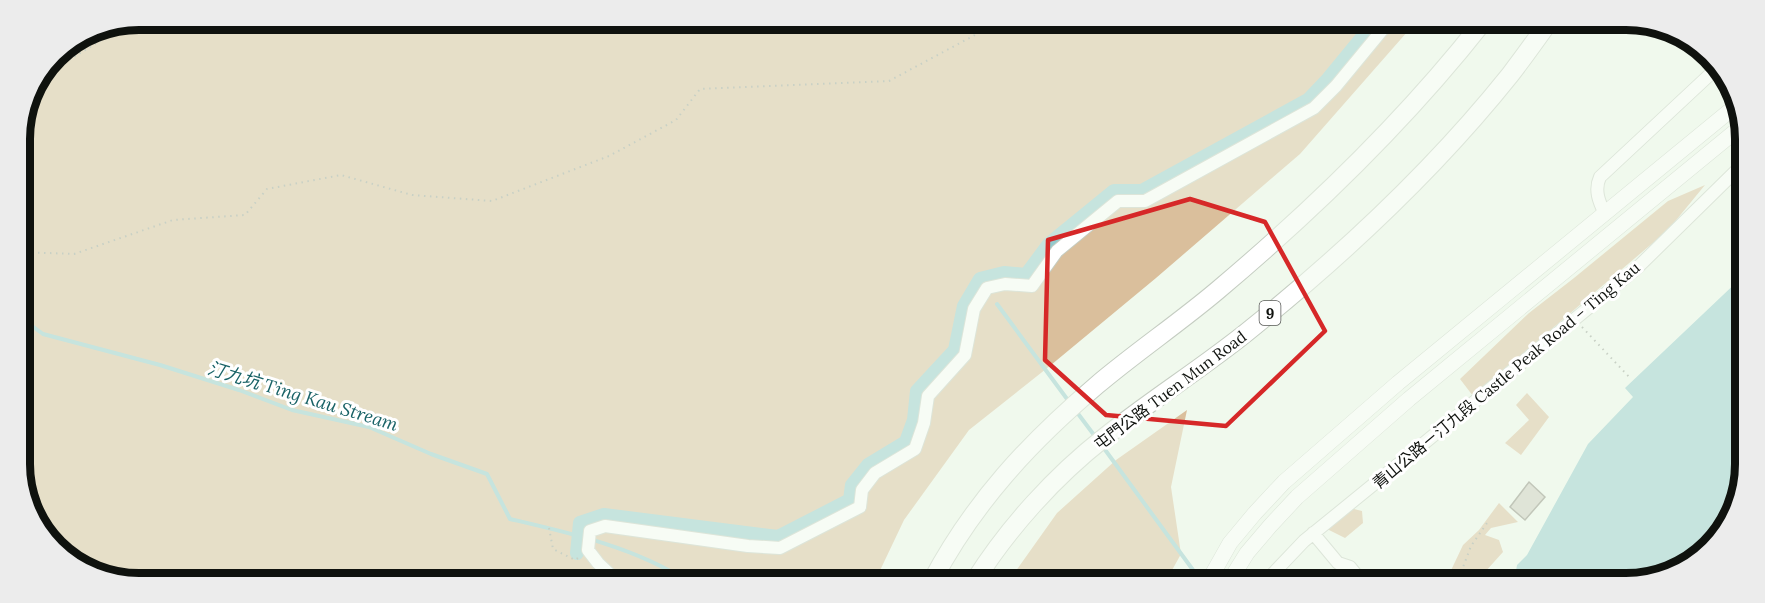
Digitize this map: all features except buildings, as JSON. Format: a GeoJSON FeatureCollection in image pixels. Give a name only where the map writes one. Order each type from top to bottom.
{"type":"FeatureCollection","features":[{"type":"Feature","properties":{"kind":"highway"},"geometry":{"type":"LineString","coordinates":[[936,573],[972,515],[1023,454],[1099,384],[1216,291],[1301,216],[1396,123],[1476,30]]}},
{"type":"Feature","properties":{"kind":"highway","name":"屯門公路 Tuen Mun Road"},"geometry":{"type":"LineString","coordinates":[[980,573],[1010,530],[1072,466],[1104,437],[1254,327],[1304,286],[1380,216],[1472,119],[1543,30]]}},
{"type":"Feature","properties":{"kind":"main road"},"geometry":{"type":"LineString","coordinates":[[1213,573],[1230,543],[1284,482],[1398,383],[1731,111]]}},
{"type":"Feature","properties":{"kind":"main road"},"geometry":{"type":"LineString","coordinates":[[1235,573],[1247,553],[1297,497],[1409,399],[1735,132]]}},
{"type":"Feature","properties":{"kind":"street"},"geometry":{"type":"LineString","coordinates":[[609,573],[588,550],[590,531],[605,526],[748,546],[780,548],[860,507],[862,490],[875,473],[915,449],[924,423],[928,396],[965,355],[974,309],[987,288],[1005,284],[1032,286],[1057,251],[1118,201],[1145,201],[1314,108],[1336,86],[1382,30]]}},
{"type":"Feature","properties":{"kind":"street"},"geometry":{"type":"LineString","coordinates":[[1605,214],[1597,195],[1597,183],[1600,177],[1712,72]]}},
{"type":"Feature","properties":{"kind":"street","name":"青山公路－汀九段 Castle Peak Road – Ting Kau"},"geometry":{"type":"LineString","coordinates":[[1274,573],[1313,533],[1638,267],[1735,172]]}},
{"type":"Feature","properties":{"kind":"street"},"geometry":{"type":"LineString","coordinates":[[1313,533],[1338,563],[1350,567],[1355,573]]}},
{"type":"Feature","properties":{"kind":"path"},"geometry":{"type":"LineString","coordinates":[[30,252],[74,254],[173,220],[245,215],[267,189],[341,175],[412,195],[492,201],[609,156],[628,146],[675,120],[700,89],[889,81],[975,35],[977,30]]}},
{"type":"Feature","properties":{"kind":"path"},"geometry":{"type":"LineString","coordinates":[[57,67],[112,34]]}},
{"type":"Feature","properties":{"kind":"path"},"geometry":{"type":"LineString","coordinates":[[1581,326],[1631,379]]}},
{"type":"Feature","properties":{"kind":"path"},"geometry":{"type":"LineString","coordinates":[[1461,573],[1471,546],[1487,523]]}},
{"type":"Feature","properties":{"kind":"path"},"geometry":{"type":"LineString","coordinates":[[549,528],[553,549],[575,560],[584,555],[595,559]]}},
{"type":"Feature","properties":{"kind":"highlighted area"},"geometry":{"type":"Polygon","coordinates":[[[1190,199],[1265,222],[1325,331],[1226,426],[1106,415],[1045,360],[1048,240],[1190,199]]]}},
{"type":"Feature","properties":{"kind":"shaded area"},"geometry":{"type":"Polygon","coordinates":[[[139,30],[1409,30],[1300,154],[1156,278],[969,430],[904,520],[879,573],[139,573],[124,572],[97,565],[72,551],[52,531],[38,506],[31,479],[30,131],[38,97],[52,72],[72,52],[91,41],[110,34],[139,30]]]}},
{"type":"Feature","properties":{"kind":"shaded area"},"geometry":{"type":"Polygon","coordinates":[[[1705,185],[1668,230],[1473,396],[1460,379],[1529,313],[1668,201],[1705,185]]]}},
{"type":"Feature","properties":{"kind":"shaded area"},"geometry":{"type":"Polygon","coordinates":[[[1527,393],[1549,417],[1521,455],[1505,443],[1529,420],[1516,405],[1527,393]]]}},
{"type":"Feature","properties":{"kind":"shaded area"},"geometry":{"type":"Polygon","coordinates":[[[1187,410],[1171,487],[1181,554],[1170,573],[1014,573],[1057,513],[1116,460],[1187,410]]]}},
{"type":"Feature","properties":{"kind":"shaded area"},"geometry":{"type":"Polygon","coordinates":[[[1499,503],[1518,522],[1491,528],[1485,535],[1499,540],[1503,552],[1485,572],[1450,573],[1463,545],[1479,530],[1499,503]]]}},
{"type":"Feature","properties":{"kind":"shaded area"},"geometry":{"type":"Polygon","coordinates":[[[1338,505],[1362,511],[1363,523],[1345,538],[1327,529],[1326,516],[1338,505]]]}},
{"type":"Feature","properties":{"kind":"water"},"geometry":{"type":"Polygon","coordinates":[[[1735,284],[1734,479],[1727,506],[1717,525],[1693,551],[1668,565],[1648,571],[1516,573],[1517,565],[1527,555],[1588,444],[1633,397],[1625,388],[1735,284]]]}},
{"type":"Feature","properties":{"kind":"waterway"},"geometry":{"type":"LineString","coordinates":[[577,553],[580,523],[604,515],[778,537],[850,500],[852,485],[868,465],[906,442],[914,420],[917,391],[955,350],[964,306],[980,279],[1004,273],[1026,275],[1049,244],[1114,191],[1142,191],[1308,100],[1368,30]]}},
{"type":"Feature","properties":{"kind":"waterway"},"geometry":{"type":"LineString","coordinates":[[997,304],[1070,403]]}},
{"type":"Feature","properties":{"kind":"waterway","name":"汀九坑 Ting Kau Stream"},"geometry":{"type":"LineString","coordinates":[[30,325],[43,334],[160,365],[239,390],[292,410],[369,427],[431,454],[487,474],[510,519],[601,542],[674,573]]}},
{"type":"Feature","properties":{"kind":"waterway"},"geometry":{"type":"LineString","coordinates":[[1076,411],[1097,439]]}},
{"type":"Feature","properties":{"kind":"waterway"},"geometry":{"type":"LineString","coordinates":[[1103,447],[1193,570]]}}]}
